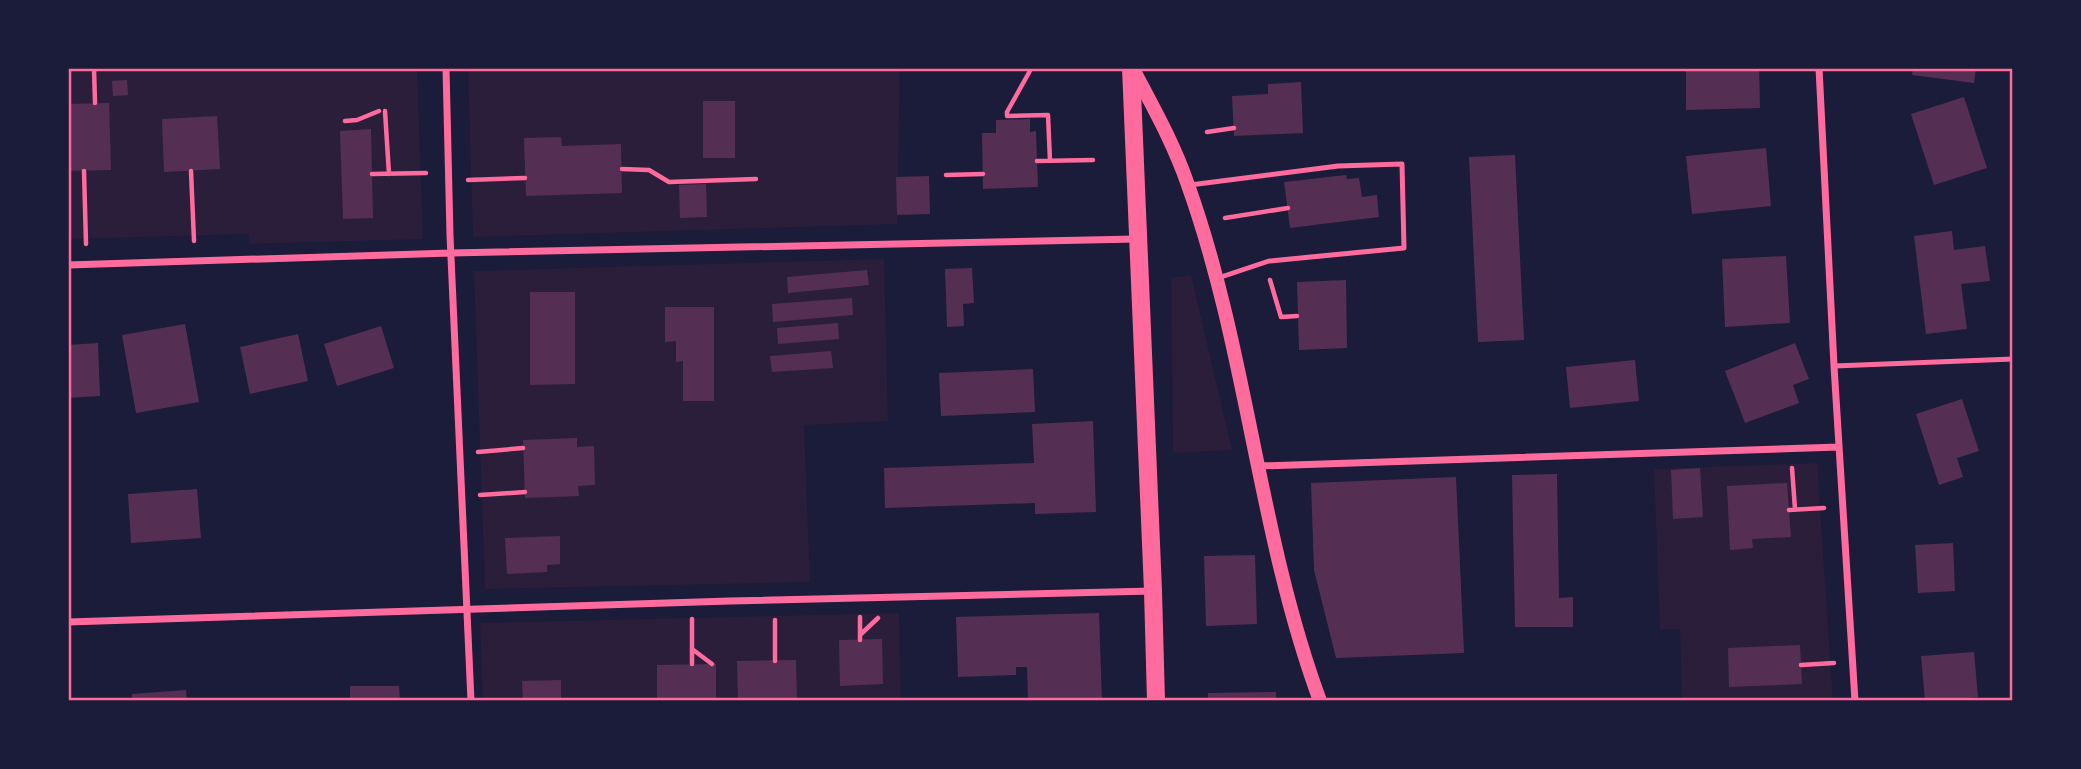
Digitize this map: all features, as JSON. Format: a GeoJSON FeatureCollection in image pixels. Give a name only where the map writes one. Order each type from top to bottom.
{"type":"FeatureCollection","features":[{"type":"Feature","properties":{"kind":"main road"},"geometry":{"type":"LineString","coordinates":[[1132,68],[1169,137],[1189,185],[1217,278],[1236,356],[1275,552],[1302,654],[1320,701]]}},
{"type":"Feature","properties":{"kind":"main road"},"geometry":{"type":"LineString","coordinates":[[1132,68],[1156,701]]}},
{"type":"Feature","properties":{"kind":"street"},"geometry":{"type":"LineString","coordinates":[[446,68],[451,253],[471,701]]}},
{"type":"Feature","properties":{"kind":"street"},"geometry":{"type":"LineString","coordinates":[[1819,68],[1855,701]]}},
{"type":"Feature","properties":{"kind":"street"},"geometry":{"type":"LineString","coordinates":[[68,265],[451,253],[1137,239]]}},
{"type":"Feature","properties":{"kind":"street"},"geometry":{"type":"LineString","coordinates":[[1258,466],[1839,447]]}},
{"type":"Feature","properties":{"kind":"street"},"geometry":{"type":"LineString","coordinates":[[68,622],[692,602],[1153,592]]}},
{"type":"Feature","properties":{"kind":"lane"},"geometry":{"type":"LineString","coordinates":[[1189,185],[1338,166],[1402,164],[1404,248],[1269,261],[1217,278]]}},
{"type":"Feature","properties":{"kind":"lane"},"geometry":{"type":"LineString","coordinates":[[1834,366],[2013,359]]}},
{"type":"Feature","properties":{"kind":"path"},"geometry":{"type":"LineString","coordinates":[[94,68],[95,103]]}},
{"type":"Feature","properties":{"kind":"path"},"geometry":{"type":"LineString","coordinates":[[1031,69],[1007,112],[1007,117],[1048,115],[1050,161]]}},
{"type":"Feature","properties":{"kind":"path"},"geometry":{"type":"LineString","coordinates":[[345,121],[357,120],[382,111],[389,174]]}},
{"type":"Feature","properties":{"kind":"path"},"geometry":{"type":"LineString","coordinates":[[1208,132],[1234,128]]}},
{"type":"Feature","properties":{"kind":"path"},"geometry":{"type":"LineString","coordinates":[[1037,160],[1093,160]]}},
{"type":"Feature","properties":{"kind":"path"},"geometry":{"type":"LineString","coordinates":[[622,169],[645,169],[669,182],[756,179]]}},
{"type":"Feature","properties":{"kind":"path"},"geometry":{"type":"LineString","coordinates":[[84,171],[86,244]]}},
{"type":"Feature","properties":{"kind":"path"},"geometry":{"type":"LineString","coordinates":[[191,171],[194,241]]}},
{"type":"Feature","properties":{"kind":"path"},"geometry":{"type":"LineString","coordinates":[[372,174],[426,173]]}},
{"type":"Feature","properties":{"kind":"path"},"geometry":{"type":"LineString","coordinates":[[946,175],[983,174]]}},
{"type":"Feature","properties":{"kind":"path"},"geometry":{"type":"LineString","coordinates":[[468,180],[525,178]]}},
{"type":"Feature","properties":{"kind":"path"},"geometry":{"type":"LineString","coordinates":[[1226,218],[1288,208]]}},
{"type":"Feature","properties":{"kind":"path"},"geometry":{"type":"LineString","coordinates":[[1269,261],[1269,276],[1281,317],[1297,316]]}},
{"type":"Feature","properties":{"kind":"path"},"geometry":{"type":"LineString","coordinates":[[477,452],[523,448]]}},
{"type":"Feature","properties":{"kind":"path"},"geometry":{"type":"LineString","coordinates":[[1791,449],[1792,510],[1842,506]]}},
{"type":"Feature","properties":{"kind":"path"},"geometry":{"type":"LineString","coordinates":[[479,495],[524,492]]}},
{"type":"Feature","properties":{"kind":"path"},"geometry":{"type":"LineString","coordinates":[[774,600],[775,661]]}},
{"type":"Feature","properties":{"kind":"path"},"geometry":{"type":"LineString","coordinates":[[692,602],[692,664]]}},
{"type":"Feature","properties":{"kind":"path"},"geometry":{"type":"LineString","coordinates":[[692,649],[712,664]]}},
{"type":"Feature","properties":{"kind":"path"},"geometry":{"type":"LineString","coordinates":[[1801,665],[1834,663]]}},
{"type":"Feature","properties":{"kind":"shaded area"},"geometry":{"type":"Polygon","coordinates":[[[68,68],[417,68],[423,239],[249,244],[249,234],[68,239],[68,68]]]}},
{"type":"Feature","properties":{"kind":"shaded area"},"geometry":{"type":"Polygon","coordinates":[[[468,68],[900,68],[897,224],[473,237],[468,68]]]}},
{"type":"Feature","properties":{"kind":"shaded area"},"geometry":{"type":"Polygon","coordinates":[[[884,259],[888,421],[804,425],[810,582],[485,589],[474,271],[884,259]]]}},
{"type":"Feature","properties":{"kind":"shaded area"},"geometry":{"type":"Polygon","coordinates":[[[1191,275],[1232,450],[1173,453],[1171,278],[1191,275]]]}},
{"type":"Feature","properties":{"kind":"shaded area"},"geometry":{"type":"Polygon","coordinates":[[[1817,463],[1833,701],[1682,701],[1680,629],[1660,629],[1654,469],[1817,463]]]}},
{"type":"Feature","properties":{"kind":"shaded area"},"geometry":{"type":"Polygon","coordinates":[[[899,613],[901,701],[483,701],[480,623],[899,613]]]}},
{"type":"Feature","properties":{"kind":"building"},"geometry":{"type":"Polygon","coordinates":[[[1686,68],[1759,68],[1760,108],[1686,110],[1686,68]]]}},
{"type":"Feature","properties":{"kind":"building"},"geometry":{"type":"Polygon","coordinates":[[[1913,68],[1976,68],[1974,83],[1912,75],[1913,68]]]}},
{"type":"Feature","properties":{"kind":"building"},"geometry":{"type":"Polygon","coordinates":[[[127,80],[128,95],[113,96],[112,81],[127,80]]]}},
{"type":"Feature","properties":{"kind":"building"},"geometry":{"type":"Polygon","coordinates":[[[1301,82],[1303,133],[1234,136],[1232,96],[1268,94],[1268,84],[1301,82]]]}},
{"type":"Feature","properties":{"kind":"building"},"geometry":{"type":"Polygon","coordinates":[[[1964,97],[1987,168],[1934,185],[1911,114],[1964,97]]]}},
{"type":"Feature","properties":{"kind":"building"},"geometry":{"type":"Polygon","coordinates":[[[703,101],[735,101],[735,158],[703,158],[703,101]]]}},
{"type":"Feature","properties":{"kind":"building"},"geometry":{"type":"Polygon","coordinates":[[[109,103],[111,170],[68,171],[68,104],[109,103]]]}},
{"type":"Feature","properties":{"kind":"building"},"geometry":{"type":"Polygon","coordinates":[[[217,116],[220,169],[164,172],[162,119],[217,116]]]}},
{"type":"Feature","properties":{"kind":"building"},"geometry":{"type":"Polygon","coordinates":[[[1030,119],[1030,132],[1036,131],[1038,187],[983,189],[982,133],[996,133],[996,120],[1030,119]]]}},
{"type":"Feature","properties":{"kind":"building"},"geometry":{"type":"Polygon","coordinates":[[[371,129],[373,218],[343,219],[340,131],[371,129]]]}},
{"type":"Feature","properties":{"kind":"building"},"geometry":{"type":"Polygon","coordinates":[[[561,137],[562,146],[621,144],[622,193],[526,196],[524,138],[561,137]]]}},
{"type":"Feature","properties":{"kind":"building"},"geometry":{"type":"Polygon","coordinates":[[[1766,148],[1771,206],[1692,214],[1686,156],[1766,148]]]}},
{"type":"Feature","properties":{"kind":"building"},"geometry":{"type":"Polygon","coordinates":[[[1515,155],[1524,340],[1478,342],[1469,157],[1515,155]]]}},
{"type":"Feature","properties":{"kind":"building"},"geometry":{"type":"Polygon","coordinates":[[[1346,175],[1347,179],[1359,178],[1362,197],[1377,195],[1379,217],[1290,228],[1284,182],[1346,175]]]}},
{"type":"Feature","properties":{"kind":"building"},"geometry":{"type":"Polygon","coordinates":[[[929,176],[930,214],[897,215],[896,177],[929,176]]]}},
{"type":"Feature","properties":{"kind":"building"},"geometry":{"type":"Polygon","coordinates":[[[706,184],[707,217],[680,218],[679,185],[706,184]]]}},
{"type":"Feature","properties":{"kind":"building"},"geometry":{"type":"Polygon","coordinates":[[[1952,231],[1954,250],[1985,246],[1990,281],[1961,284],[1967,329],[1926,334],[1914,236],[1952,231]]]}},
{"type":"Feature","properties":{"kind":"building"},"geometry":{"type":"Polygon","coordinates":[[[1786,256],[1790,323],[1725,327],[1722,259],[1786,256]]]}},
{"type":"Feature","properties":{"kind":"building"},"geometry":{"type":"Polygon","coordinates":[[[972,268],[974,303],[963,304],[964,326],[947,327],[945,269],[972,268]]]}},
{"type":"Feature","properties":{"kind":"building"},"geometry":{"type":"Polygon","coordinates":[[[867,270],[869,285],[788,293],[787,277],[867,270]]]}},
{"type":"Feature","properties":{"kind":"building"},"geometry":{"type":"Polygon","coordinates":[[[1346,280],[1347,348],[1299,350],[1297,282],[1346,280]]]}},
{"type":"Feature","properties":{"kind":"building"},"geometry":{"type":"Polygon","coordinates":[[[530,292],[575,292],[575,384],[530,385],[530,292]]]}},
{"type":"Feature","properties":{"kind":"building"},"geometry":{"type":"Polygon","coordinates":[[[852,298],[853,315],[773,322],[772,304],[852,298]]]}},
{"type":"Feature","properties":{"kind":"building"},"geometry":{"type":"Polygon","coordinates":[[[665,307],[714,307],[714,401],[683,401],[683,361],[676,362],[676,341],[665,342],[665,307]]]}},
{"type":"Feature","properties":{"kind":"building"},"geometry":{"type":"Polygon","coordinates":[[[838,323],[839,339],[778,344],[777,328],[838,323]]]}},
{"type":"Feature","properties":{"kind":"building"},"geometry":{"type":"Polygon","coordinates":[[[185,324],[199,402],[136,413],[122,335],[185,324]]]}},
{"type":"Feature","properties":{"kind":"building"},"geometry":{"type":"Polygon","coordinates":[[[381,326],[394,368],[337,386],[324,344],[381,326]]]}},
{"type":"Feature","properties":{"kind":"building"},"geometry":{"type":"Polygon","coordinates":[[[298,334],[308,381],[250,394],[240,347],[298,334]]]}},
{"type":"Feature","properties":{"kind":"building"},"geometry":{"type":"Polygon","coordinates":[[[98,343],[100,396],[68,398],[68,345],[98,343]]]}},
{"type":"Feature","properties":{"kind":"building"},"geometry":{"type":"Polygon","coordinates":[[[1795,343],[1809,379],[1793,385],[1799,403],[1745,423],[1725,371],[1795,343]]]}},
{"type":"Feature","properties":{"kind":"building"},"geometry":{"type":"Polygon","coordinates":[[[831,351],[833,368],[772,372],[770,356],[831,351]]]}},
{"type":"Feature","properties":{"kind":"building"},"geometry":{"type":"Polygon","coordinates":[[[1635,360],[1639,401],[1570,408],[1566,367],[1635,360]]]}},
{"type":"Feature","properties":{"kind":"building"},"geometry":{"type":"Polygon","coordinates":[[[1033,369],[1035,412],[941,416],[939,373],[1033,369]]]}},
{"type":"Feature","properties":{"kind":"building"},"geometry":{"type":"Polygon","coordinates":[[[1962,399],[1979,451],[1957,458],[1963,477],[1939,485],[1916,414],[1962,399]]]}},
{"type":"Feature","properties":{"kind":"building"},"geometry":{"type":"Polygon","coordinates":[[[1093,421],[1096,512],[1035,514],[1035,503],[885,508],[884,468],[1034,463],[1032,424],[1093,421]]]}},
{"type":"Feature","properties":{"kind":"building"},"geometry":{"type":"Polygon","coordinates":[[[577,438],[577,447],[594,446],[595,485],[578,486],[579,496],[525,498],[523,440],[577,438]]]}},
{"type":"Feature","properties":{"kind":"building"},"geometry":{"type":"Polygon","coordinates":[[[1700,468],[1703,517],[1673,519],[1671,470],[1700,468]]]}},
{"type":"Feature","properties":{"kind":"building"},"geometry":{"type":"Polygon","coordinates":[[[1557,474],[1559,598],[1573,597],[1573,627],[1515,627],[1512,475],[1557,474]]]}},
{"type":"Feature","properties":{"kind":"building"},"geometry":{"type":"Polygon","coordinates":[[[1456,477],[1464,653],[1336,658],[1314,570],[1311,483],[1456,477]]]}},
{"type":"Feature","properties":{"kind":"building"},"geometry":{"type":"Polygon","coordinates":[[[1787,483],[1791,537],[1752,539],[1753,548],[1730,550],[1727,486],[1787,483]]]}},
{"type":"Feature","properties":{"kind":"building"},"geometry":{"type":"Polygon","coordinates":[[[197,489],[201,538],[131,543],[128,494],[197,489]]]}},
{"type":"Feature","properties":{"kind":"building"},"geometry":{"type":"Polygon","coordinates":[[[560,536],[560,564],[547,565],[547,572],[507,574],[505,538],[560,536]]]}},
{"type":"Feature","properties":{"kind":"building"},"geometry":{"type":"Polygon","coordinates":[[[1953,543],[1955,591],[1918,593],[1915,545],[1953,543]]]}},
{"type":"Feature","properties":{"kind":"building"},"geometry":{"type":"Polygon","coordinates":[[[1255,555],[1257,624],[1206,626],[1204,556],[1255,555]]]}},
{"type":"Feature","properties":{"kind":"building"},"geometry":{"type":"Polygon","coordinates":[[[1099,613],[1102,701],[1028,701],[1027,667],[1016,667],[1016,675],[958,677],[956,617],[1099,613]]]}},
{"type":"Feature","properties":{"kind":"building"},"geometry":{"type":"Polygon","coordinates":[[[882,639],[883,684],[840,686],[839,640],[882,639]]]}},
{"type":"Feature","properties":{"kind":"building"},"geometry":{"type":"Polygon","coordinates":[[[1800,645],[1802,684],[1729,687],[1728,648],[1800,645]]]}},
{"type":"Feature","properties":{"kind":"building"},"geometry":{"type":"Polygon","coordinates":[[[1974,652],[1978,697],[1925,701],[1921,656],[1974,652]]]}},
{"type":"Feature","properties":{"kind":"building"},"geometry":{"type":"Polygon","coordinates":[[[796,660],[797,701],[738,701],[737,661],[796,660]]]}},
{"type":"Feature","properties":{"kind":"building"},"geometry":{"type":"Polygon","coordinates":[[[716,664],[716,701],[657,701],[657,665],[716,664]]]}},
{"type":"Feature","properties":{"kind":"building"},"geometry":{"type":"Polygon","coordinates":[[[561,680],[561,701],[523,701],[522,681],[561,680]]]}},
{"type":"Feature","properties":{"kind":"building"},"geometry":{"type":"Polygon","coordinates":[[[350,686],[399,686],[400,701],[350,701],[350,686]]]}},
{"type":"Feature","properties":{"kind":"building"},"geometry":{"type":"Polygon","coordinates":[[[186,690],[187,701],[132,701],[132,694],[186,690]]]}},
{"type":"Feature","properties":{"kind":"building"},"geometry":{"type":"Polygon","coordinates":[[[1276,692],[1276,701],[1208,701],[1208,693],[1276,692]]]}}]}
